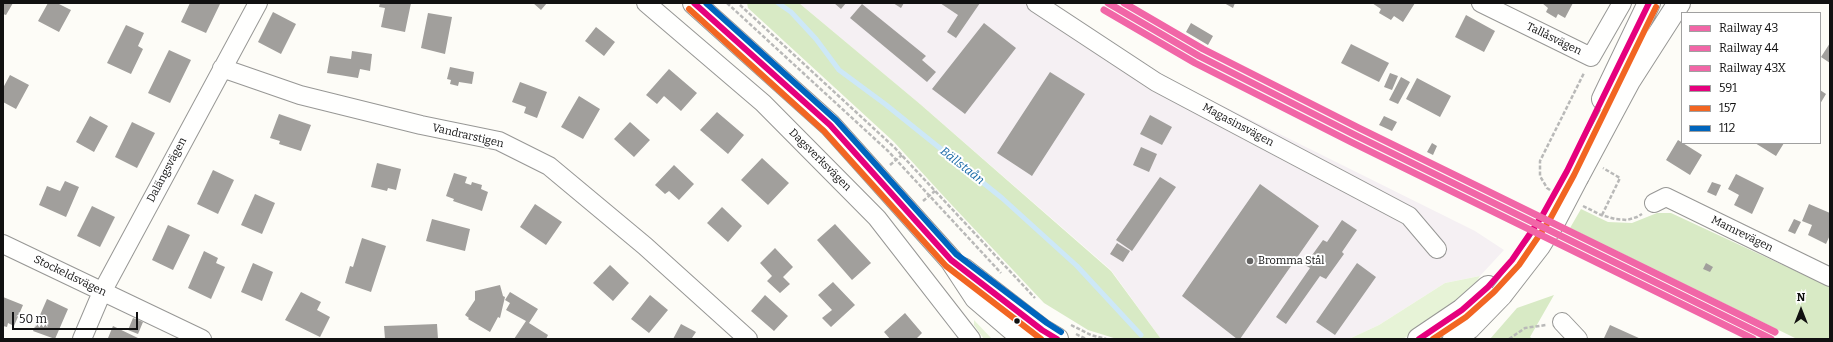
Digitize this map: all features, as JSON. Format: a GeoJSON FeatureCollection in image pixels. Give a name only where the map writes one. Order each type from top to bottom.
{"type":"FeatureCollection","features":[{"type":"Feature","properties":{"kind":"street","name":"Dalängsvägen"},"geometry":{"type":"LineString","coordinates":[[82,339],[102,292],[258,3]]}},
{"type":"Feature","properties":{"kind":"street","name":"Dagsverksvägen"},"geometry":{"type":"LineString","coordinates":[[646,3],[763,103],[877,218],[971,339]]}},
{"type":"Feature","properties":{"kind":"street","name":"Magasinsvägen"},"geometry":{"type":"LineString","coordinates":[[1036,3],[1156,82],[1408,216],[1437,249]]}},
{"type":"Feature","properties":{"kind":"street","name":"Tallåsvägen"},"geometry":{"type":"LineString","coordinates":[[1481,3],[1591,58],[1622,3]]}},
{"type":"Feature","properties":{"kind":"street"},"geometry":{"type":"LineString","coordinates":[[1572,174],[1649,3]]}},
{"type":"Feature","properties":{"kind":"street"},"geometry":{"type":"LineString","coordinates":[[1454,339],[1469,328],[1494,291],[1512,260],[1572,174],[1628,81],[1679,3]]}},
{"type":"Feature","properties":{"kind":"street"},"geometry":{"type":"LineString","coordinates":[[702,5],[830,125],[951,260],[976,298],[1024,339]]}},
{"type":"Feature","properties":{"kind":"street","name":"Vandrarstigen"},"geometry":{"type":"LineString","coordinates":[[222,68],[300,95],[421,125],[500,141],[549,166],[645,246],[748,339]]}},
{"type":"Feature","properties":{"kind":"street","name":"Mamrevägen"},"geometry":{"type":"LineString","coordinates":[[1654,203],[1666,197],[1830,277]]}},
{"type":"Feature","properties":{"kind":"street","name":"Stockeldsvägen"},"geometry":{"type":"LineString","coordinates":[[3,244],[202,339]]}},
{"type":"Feature","properties":{"kind":"street"},"geometry":{"type":"LineString","coordinates":[[951,260],[1042,330],[1065,331]]}},
{"type":"Feature","properties":{"kind":"street"},"geometry":{"type":"LineString","coordinates":[[1419,339],[1462,310],[1494,291]]}},
{"type":"Feature","properties":{"kind":"street"},"geometry":{"type":"LineString","coordinates":[[1562,322],[1578,339]]}},
{"type":"Feature","properties":{"kind":"path"},"geometry":{"type":"LineString","coordinates":[[727,3],[842,107],[896,160],[1004,276]]}},
{"type":"Feature","properties":{"kind":"path"},"geometry":{"type":"LineString","coordinates":[[740,5],[902,155],[1038,301]]}},
{"type":"Feature","properties":{"kind":"path"},"geometry":{"type":"LineString","coordinates":[[889,165],[902,155]]}},
{"type":"Feature","properties":{"kind":"path"},"geometry":{"type":"LineString","coordinates":[[1597,165],[1620,178],[1602,216]]}},
{"type":"Feature","properties":{"kind":"path"},"geometry":{"type":"LineString","coordinates":[[923,201],[934,190]]}},
{"type":"Feature","properties":{"kind":"path"},"geometry":{"type":"LineString","coordinates":[[1509,339],[1525,328],[1562,322]]}},
{"type":"Feature","properties":{"kind":"path"},"geometry":{"type":"LineString","coordinates":[[1065,331],[1086,339]]}},
{"type":"Feature","properties":{"kind":"path"},"geometry":{"type":"LineString","coordinates":[[1065,331],[1106,339]]}},
{"type":"Feature","properties":{"kind":"shaded area"},"geometry":{"type":"Polygon","coordinates":[[[799,3],[1048,3],[1171,80],[1475,231],[1504,250],[1480,276],[1445,283],[1379,325],[1349,339],[1161,339],[1111,270],[920,104],[799,3]]]}},
{"type":"Feature","properties":{"kind":"green space"},"geometry":{"type":"Polygon","coordinates":[[[747,3],[799,3],[920,104],[1111,271],[1161,339],[1117,339],[1088,330],[1044,303],[894,142],[748,8],[747,3]]]}},
{"type":"Feature","properties":{"kind":"green space"},"geometry":{"type":"Polygon","coordinates":[[[1581,209],[1608,222],[1632,223],[1657,213],[1671,213],[1830,287],[1830,339],[1797,339],[1570,228],[1581,209]]]}},
{"type":"Feature","properties":{"kind":"green space"},"geometry":{"type":"Polygon","coordinates":[[[1480,276],[1470,292],[1415,333],[1402,339],[1349,339],[1379,325],[1445,283],[1480,276]]]}},
{"type":"Feature","properties":{"kind":"green space"},"geometry":{"type":"Polygon","coordinates":[[[1554,295],[1530,337],[1533,339],[1490,339],[1517,308],[1554,295]]]}},
{"type":"Feature","properties":{"kind":"green space"},"geometry":{"type":"Polygon","coordinates":[[[974,320],[992,339],[984,339],[974,325],[974,320]]]}},
{"type":"Feature","properties":{"kind":"building"},"geometry":{"type":"Polygon","coordinates":[[[3,3],[13,3],[6,15],[3,14],[3,3]]]}},
{"type":"Feature","properties":{"kind":"building"},"geometry":{"type":"Polygon","coordinates":[[[48,3],[57,3],[71,10],[59,32],[38,21],[48,3]]]}},
{"type":"Feature","properties":{"kind":"building"},"geometry":{"type":"Polygon","coordinates":[[[190,3],[220,4],[206,33],[181,22],[190,3]]]}},
{"type":"Feature","properties":{"kind":"building"},"geometry":{"type":"Polygon","coordinates":[[[380,3],[411,3],[405,32],[381,27],[385,8],[379,7],[380,3]]]}},
{"type":"Feature","properties":{"kind":"building"},"geometry":{"type":"Polygon","coordinates":[[[533,3],[547,3],[541,10],[533,3]]]}},
{"type":"Feature","properties":{"kind":"building"},"geometry":{"type":"Polygon","coordinates":[[[834,3],[846,3],[841,9],[834,3]]]}},
{"type":"Feature","properties":{"kind":"building"},"geometry":{"type":"Polygon","coordinates":[[[893,3],[904,3],[901,8],[893,3]]]}},
{"type":"Feature","properties":{"kind":"building"},"geometry":{"type":"Polygon","coordinates":[[[940,3],[980,3],[956,38],[947,32],[958,15],[940,3]]]}},
{"type":"Feature","properties":{"kind":"building"},"geometry":{"type":"Polygon","coordinates":[[[1224,3],[1235,3],[1233,8],[1224,3]]]}},
{"type":"Feature","properties":{"kind":"building"},"geometry":{"type":"Polygon","coordinates":[[[1372,3],[1415,3],[1403,22],[1394,16],[1391,20],[1379,13],[1381,9],[1372,3]]]}},
{"type":"Feature","properties":{"kind":"building"},"geometry":{"type":"Polygon","coordinates":[[[1542,3],[1573,3],[1565,18],[1558,14],[1556,18],[1546,12],[1548,8],[1542,3]]]}},
{"type":"Feature","properties":{"kind":"building"},"geometry":{"type":"Polygon","coordinates":[[[862,4],[926,56],[922,60],[936,72],[927,82],[850,18],[862,4]]]}},
{"type":"Feature","properties":{"kind":"building"},"geometry":{"type":"Polygon","coordinates":[[[273,12],[296,24],[281,54],[258,42],[273,12]]]}},
{"type":"Feature","properties":{"kind":"building"},"geometry":{"type":"Polygon","coordinates":[[[428,13],[452,17],[445,54],[421,48],[428,13]]]}},
{"type":"Feature","properties":{"kind":"building"},"geometry":{"type":"Polygon","coordinates":[[[1466,15],[1495,31],[1484,52],[1455,37],[1466,15]]]}},
{"type":"Feature","properties":{"kind":"building"},"geometry":{"type":"Polygon","coordinates":[[[984,23],[1016,48],[965,114],[932,89],[984,23]]]}},
{"type":"Feature","properties":{"kind":"building"},"geometry":{"type":"Polygon","coordinates":[[[1191,23],[1213,36],[1208,45],[1186,32],[1191,23]]]}},
{"type":"Feature","properties":{"kind":"building"},"geometry":{"type":"Polygon","coordinates":[[[126,25],[144,33],[138,46],[143,49],[131,74],[107,63],[126,25]]]}},
{"type":"Feature","properties":{"kind":"building"},"geometry":{"type":"Polygon","coordinates":[[[596,27],[615,42],[604,56],[585,41],[596,27]]]}},
{"type":"Feature","properties":{"kind":"building"},"geometry":{"type":"Polygon","coordinates":[[[1830,43],[1830,63],[1821,57],[1830,43]]]}},
{"type":"Feature","properties":{"kind":"building"},"geometry":{"type":"Polygon","coordinates":[[[1351,44],[1389,63],[1379,82],[1341,63],[1351,44]]]}},
{"type":"Feature","properties":{"kind":"building"},"geometry":{"type":"Polygon","coordinates":[[[169,50],[191,60],[170,103],[148,93],[169,50]]]}},
{"type":"Feature","properties":{"kind":"building"},"geometry":{"type":"Polygon","coordinates":[[[352,51],[372,54],[370,71],[360,69],[358,78],[327,73],[330,56],[351,59],[352,51]]]}},
{"type":"Feature","properties":{"kind":"building"},"geometry":{"type":"Polygon","coordinates":[[[450,67],[474,72],[472,84],[459,82],[458,86],[450,84],[451,80],[447,79],[450,67]]]}},
{"type":"Feature","properties":{"kind":"building"},"geometry":{"type":"Polygon","coordinates":[[[669,69],[697,93],[681,111],[664,96],[657,104],[646,95],[669,69]]]}},
{"type":"Feature","properties":{"kind":"building"},"geometry":{"type":"Polygon","coordinates":[[[1050,72],[1085,94],[1032,176],[997,153],[1050,72]]]}},
{"type":"Feature","properties":{"kind":"building"},"geometry":{"type":"Polygon","coordinates":[[[1390,73],[1398,76],[1392,90],[1384,87],[1390,73]]]}},
{"type":"Feature","properties":{"kind":"building"},"geometry":{"type":"Polygon","coordinates":[[[10,75],[29,85],[16,109],[3,102],[3,88],[10,75]]]}},
{"type":"Feature","properties":{"kind":"building"},"geometry":{"type":"Polygon","coordinates":[[[1401,77],[1410,82],[1398,104],[1389,100],[1401,77]]]}},
{"type":"Feature","properties":{"kind":"building"},"geometry":{"type":"Polygon","coordinates":[[[1417,78],[1451,96],[1440,117],[1406,99],[1417,78]]]}},
{"type":"Feature","properties":{"kind":"building"},"geometry":{"type":"Polygon","coordinates":[[[520,82],[547,92],[537,118],[524,113],[526,107],[512,102],[520,82]]]}},
{"type":"Feature","properties":{"kind":"building"},"geometry":{"type":"Polygon","coordinates":[[[1821,91],[1826,94],[1821,102],[1821,91]]]}},
{"type":"Feature","properties":{"kind":"building"},"geometry":{"type":"Polygon","coordinates":[[[579,96],[600,109],[583,139],[561,127],[579,96]]]}},
{"type":"Feature","properties":{"kind":"building"},"geometry":{"type":"Polygon","coordinates":[[[717,112],[744,135],[728,154],[700,130],[717,112]]]}},
{"type":"Feature","properties":{"kind":"building"},"geometry":{"type":"Polygon","coordinates":[[[279,114],[311,125],[301,151],[279,144],[280,141],[270,138],[279,114]]]}},
{"type":"Feature","properties":{"kind":"building"},"geometry":{"type":"Polygon","coordinates":[[[1150,115],[1172,127],[1162,145],[1140,134],[1150,115]]]}},
{"type":"Feature","properties":{"kind":"building"},"geometry":{"type":"Polygon","coordinates":[[[90,116],[108,126],[94,152],[76,142],[90,116]]]}},
{"type":"Feature","properties":{"kind":"building"},"geometry":{"type":"Polygon","coordinates":[[[1384,116],[1397,122],[1392,131],[1379,125],[1384,116]]]}},
{"type":"Feature","properties":{"kind":"building"},"geometry":{"type":"Polygon","coordinates":[[[132,122],[155,133],[137,168],[115,157],[132,122]]]}},
{"type":"Feature","properties":{"kind":"building"},"geometry":{"type":"Polygon","coordinates":[[[630,122],[650,140],[634,157],[614,139],[630,122]]]}},
{"type":"Feature","properties":{"kind":"building"},"geometry":{"type":"Polygon","coordinates":[[[1678,140],[1681,142],[1681,144],[1684,144],[1702,155],[1690,175],[1666,160],[1678,140]]]}},
{"type":"Feature","properties":{"kind":"building"},"geometry":{"type":"Polygon","coordinates":[[[1432,143],[1437,146],[1433,155],[1427,152],[1432,143]]]}},
{"type":"Feature","properties":{"kind":"building"},"geometry":{"type":"Polygon","coordinates":[[[1757,144],[1783,144],[1776,156],[1757,144]]]}},
{"type":"Feature","properties":{"kind":"building"},"geometry":{"type":"Polygon","coordinates":[[[1141,147],[1157,154],[1149,172],[1133,165],[1141,147]]]}},
{"type":"Feature","properties":{"kind":"building"},"geometry":{"type":"Polygon","coordinates":[[[762,158],[789,183],[768,205],[741,180],[762,158]]]}},
{"type":"Feature","properties":{"kind":"building"},"geometry":{"type":"Polygon","coordinates":[[[377,163],[401,169],[396,190],[388,188],[387,191],[371,187],[377,163]]]}},
{"type":"Feature","properties":{"kind":"building"},"geometry":{"type":"Polygon","coordinates":[[[674,165],[694,184],[679,200],[669,191],[665,194],[655,185],[674,165]]]}},
{"type":"Feature","properties":{"kind":"building"},"geometry":{"type":"Polygon","coordinates":[[[213,170],[234,180],[218,214],[197,204],[213,170]]]}},
{"type":"Feature","properties":{"kind":"building"},"geometry":{"type":"Polygon","coordinates":[[[454,173],[467,177],[465,183],[471,185],[472,182],[482,185],[481,189],[488,192],[482,211],[453,201],[454,199],[446,196],[454,173]]]}},
{"type":"Feature","properties":{"kind":"building"},"geometry":{"type":"Polygon","coordinates":[[[1736,174],[1764,188],[1752,214],[1734,205],[1739,195],[1728,189],[1736,174]]]}},
{"type":"Feature","properties":{"kind":"building"},"geometry":{"type":"Polygon","coordinates":[[[1160,177],[1176,187],[1132,251],[1116,240],[1160,177]]]}},
{"type":"Feature","properties":{"kind":"building"},"geometry":{"type":"Polygon","coordinates":[[[65,181],[79,187],[66,217],[39,205],[47,186],[60,191],[65,181]]]}},
{"type":"Feature","properties":{"kind":"building"},"geometry":{"type":"Polygon","coordinates":[[[1712,182],[1721,185],[1716,196],[1707,192],[1712,182]]]}},
{"type":"Feature","properties":{"kind":"building","name":"Bromma Stål"},"geometry":{"type":"Polygon","coordinates":[[[1260,184],[1319,226],[1240,339],[1237,339],[1182,296],[1260,184]]]}},
{"type":"Feature","properties":{"kind":"building"},"geometry":{"type":"Polygon","coordinates":[[[255,194],[275,203],[262,234],[241,225],[255,194]]]}},
{"type":"Feature","properties":{"kind":"building"},"geometry":{"type":"Polygon","coordinates":[[[535,204],[562,222],[546,245],[520,227],[535,204]]]}},
{"type":"Feature","properties":{"kind":"building"},"geometry":{"type":"Polygon","coordinates":[[[1809,204],[1830,213],[1830,235],[1826,244],[1808,235],[1812,225],[1802,221],[1809,204]]]}},
{"type":"Feature","properties":{"kind":"building"},"geometry":{"type":"Polygon","coordinates":[[[92,206],[115,217],[100,247],[77,236],[92,206]]]}},
{"type":"Feature","properties":{"kind":"building"},"geometry":{"type":"Polygon","coordinates":[[[722,207],[742,226],[728,242],[707,223],[722,207]]]}},
{"type":"Feature","properties":{"kind":"building"},"geometry":{"type":"Polygon","coordinates":[[[432,219],[470,229],[465,251],[426,241],[432,219]]]}},
{"type":"Feature","properties":{"kind":"building"},"geometry":{"type":"Polygon","coordinates":[[[1794,219],[1801,222],[1795,234],[1788,231],[1794,219]]]}},
{"type":"Feature","properties":{"kind":"building"},"geometry":{"type":"Polygon","coordinates":[[[1342,220],[1357,230],[1342,252],[1344,254],[1326,279],[1320,276],[1286,324],[1276,317],[1310,268],[1305,265],[1323,240],[1327,242],[1342,220]]]}},
{"type":"Feature","properties":{"kind":"building"},"geometry":{"type":"Polygon","coordinates":[[[835,224],[871,263],[852,280],[817,240],[835,224]]]}},
{"type":"Feature","properties":{"kind":"building"},"geometry":{"type":"Polygon","coordinates":[[[168,225],[190,235],[173,270],[152,260],[168,225]]]}},
{"type":"Feature","properties":{"kind":"building"},"geometry":{"type":"Polygon","coordinates":[[[362,238],[386,246],[371,292],[345,283],[350,266],[353,267],[362,238]]]}},
{"type":"Feature","properties":{"kind":"building"},"geometry":{"type":"Polygon","coordinates":[[[1117,243],[1130,251],[1123,262],[1110,254],[1117,243]]]}},
{"type":"Feature","properties":{"kind":"building"},"geometry":{"type":"Polygon","coordinates":[[[775,248],[793,267],[783,277],[790,284],[780,293],[767,281],[772,276],[760,263],[775,248]]]}},
{"type":"Feature","properties":{"kind":"building"},"geometry":{"type":"Polygon","coordinates":[[[204,251],[218,258],[216,263],[225,267],[211,299],[188,288],[204,251]]]}},
{"type":"Feature","properties":{"kind":"building"},"geometry":{"type":"Polygon","coordinates":[[[253,263],[273,272],[262,301],[241,292],[253,263]]]}},
{"type":"Feature","properties":{"kind":"building"},"geometry":{"type":"Polygon","coordinates":[[[1357,263],[1376,277],[1335,335],[1316,322],[1357,263]]]}},
{"type":"Feature","properties":{"kind":"building"},"geometry":{"type":"Polygon","coordinates":[[[1706,263],[1713,267],[1710,272],[1703,269],[1706,263]]]}},
{"type":"Feature","properties":{"kind":"building"},"geometry":{"type":"Polygon","coordinates":[[[610,265],[629,283],[613,301],[593,283],[610,265]]]}},
{"type":"Feature","properties":{"kind":"building"},"geometry":{"type":"Polygon","coordinates":[[[833,282],[855,305],[831,327],[822,318],[832,310],[818,295],[833,282]]]}},
{"type":"Feature","properties":{"kind":"building"},"geometry":{"type":"Polygon","coordinates":[[[500,285],[503,296],[505,297],[500,318],[498,317],[490,332],[468,319],[469,318],[465,315],[475,300],[475,291],[500,285]]]}},
{"type":"Feature","properties":{"kind":"building"},"geometry":{"type":"Polygon","coordinates":[[[301,292],[321,302],[317,310],[330,317],[320,337],[285,320],[301,292]]]}},
{"type":"Feature","properties":{"kind":"building"},"geometry":{"type":"Polygon","coordinates":[[[510,292],[538,309],[529,323],[548,335],[546,339],[514,339],[526,321],[506,310],[510,303],[505,300],[510,292]]]}},
{"type":"Feature","properties":{"kind":"building"},"geometry":{"type":"Polygon","coordinates":[[[650,295],[668,310],[649,333],[631,319],[650,295]]]}},
{"type":"Feature","properties":{"kind":"building"},"geometry":{"type":"Polygon","coordinates":[[[765,295],[788,316],[774,331],[751,311],[765,295]]]}},
{"type":"Feature","properties":{"kind":"building"},"geometry":{"type":"Polygon","coordinates":[[[3,297],[23,305],[14,326],[8,323],[7,327],[3,326],[3,297]]]}},
{"type":"Feature","properties":{"kind":"building"},"geometry":{"type":"Polygon","coordinates":[[[47,299],[68,309],[55,339],[33,331],[47,299]]]}},
{"type":"Feature","properties":{"kind":"building"},"geometry":{"type":"Polygon","coordinates":[[[905,313],[922,333],[916,339],[890,339],[884,332],[905,313]]]}},
{"type":"Feature","properties":{"kind":"building"},"geometry":{"type":"Polygon","coordinates":[[[133,318],[143,322],[138,334],[128,330],[133,318]]]}},
{"type":"Feature","properties":{"kind":"building"},"geometry":{"type":"Polygon","coordinates":[[[437,324],[438,339],[385,339],[384,326],[437,324]]]}},
{"type":"Feature","properties":{"kind":"building"},"geometry":{"type":"Polygon","coordinates":[[[681,324],[696,332],[692,338],[695,339],[673,339],[681,324]]]}},
{"type":"Feature","properties":{"kind":"building"},"geometry":{"type":"Polygon","coordinates":[[[1610,325],[1641,339],[1606,339],[1604,338],[1610,325]]]}},
{"type":"Feature","properties":{"kind":"building"},"geometry":{"type":"Polygon","coordinates":[[[113,326],[140,339],[108,338],[113,326]]]}},
{"type":"Feature","properties":{"kind":"waterway","name":"Bällstaån"},"geometry":{"type":"LineString","coordinates":[[778,3],[791,12],[816,39],[839,70],[885,104],[1002,198],[1077,266],[1141,335]]}},
{"type":"Feature","properties":{"kind":"rail line","name":"43"},"geometry":{"type":"LineString","coordinates":[[1108,3],[1199,56],[1355,135],[1771,339]]}},
{"type":"Feature","properties":{"kind":"rail line","name":"43X"},"geometry":{"type":"LineString","coordinates":[[1124,3],[1203,49],[1359,128],[1775,332]]}},
{"type":"Feature","properties":{"kind":"rail line","name":"44"},"geometry":{"type":"LineString","coordinates":[[1104,10],[1195,63],[1351,142],[1753,339]]}},
{"type":"Feature","properties":{"kind":"transit line","name":"591"},"geometry":{"type":"LineString","coordinates":[[694,3],[830,125],[951,260],[1042,330],[1057,339]]}},
{"type":"Feature","properties":{"kind":"transit line","name":"112"},"geometry":{"type":"LineString","coordinates":[[706,3],[836,120],[956,254],[1061,332]]}},
{"type":"Feature","properties":{"kind":"transit line","name":"591"},"geometry":{"type":"LineString","coordinates":[[1419,339],[1462,310],[1488,287],[1512,260],[1542,216],[1567,171],[1649,3]]}},
{"type":"Feature","properties":{"kind":"transit line","name":"157"},"geometry":{"type":"LineString","coordinates":[[1433,339],[1466,317],[1494,292],[1519,265],[1549,221],[1574,175],[1656,7]]}},
{"type":"Feature","properties":{"kind":"transit line","name":"157"},"geometry":{"type":"LineString","coordinates":[[689,9],[824,131],[946,266],[1041,339]]}},
{"type":"Feature","properties":{"kind":"place","name":"Bromma Stål"},"geometry":{"type":"Point","coordinates":[1250,261]}}]}
